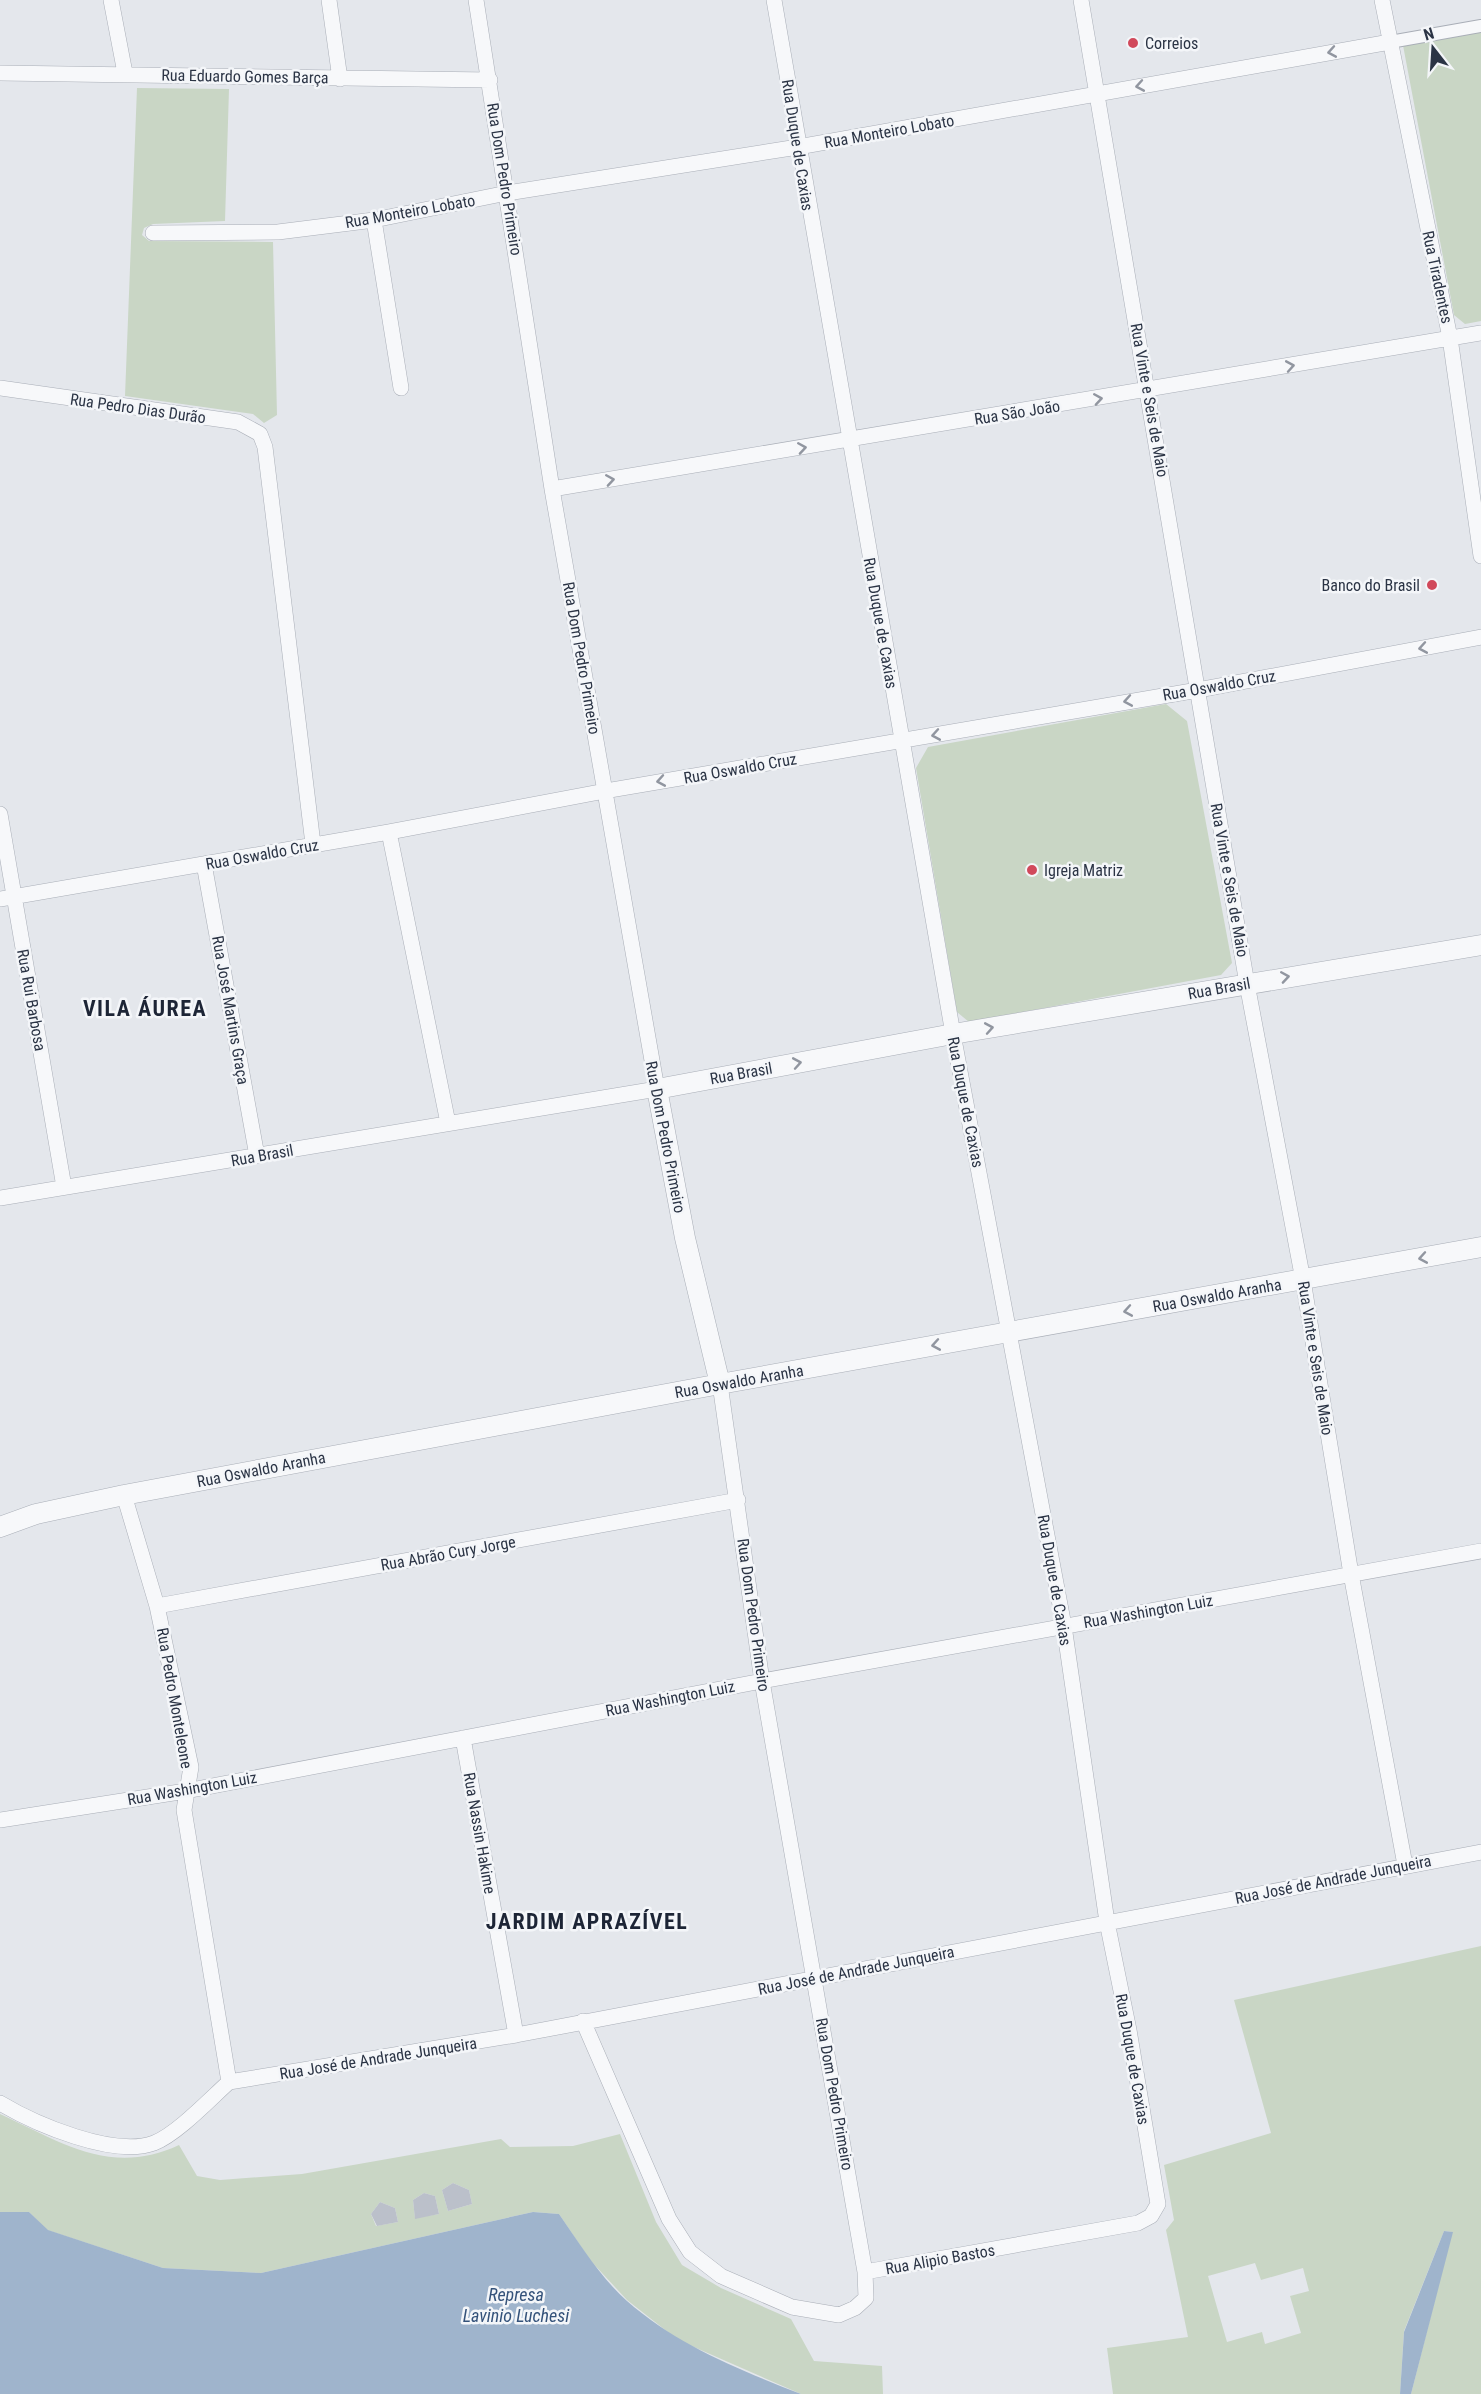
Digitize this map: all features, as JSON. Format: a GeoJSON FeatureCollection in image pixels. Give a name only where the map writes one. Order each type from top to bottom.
{"type":"FeatureCollection","features":[{"type":"Feature","properties":{"kind":"street"},"geometry":{"type":"LineString","coordinates":[[111,0],[124,73]]}},
{"type":"Feature","properties":{"kind":"street"},"geometry":{"type":"LineString","coordinates":[[329,0],[340,79]]}},
{"type":"Feature","properties":{"kind":"street","name":"Rua Dom Pedro Primeiro"},"geometry":{"type":"LineString","coordinates":[[476,0],[552,489],[657,1089],[685,1238],[720,1384],[762,1681],[865,2272]]}},
{"type":"Feature","properties":{"kind":"street","name":"Rua Duque de Caxias"},"geometry":{"type":"LineString","coordinates":[[774,0],[953,1035],[1011,1332],[1064,1626],[1107,1922],[1129,2030],[1158,2204]]}},
{"type":"Feature","properties":{"kind":"street","name":"Rua Vinte e Seis de Maio"},"geometry":{"type":"LineString","coordinates":[[1081,0],[1149,390],[1247,984],[1303,1280],[1351,1574],[1405,1865]]}},
{"type":"Feature","properties":{"kind":"street","name":"Rua Tiradentes"},"geometry":{"type":"LineString","coordinates":[[1382,0],[1450,338],[1481,556]]}},
{"type":"Feature","properties":{"kind":"street","name":"Rua Monteiro Lobato"},"geometry":{"type":"LineString","coordinates":[[153,233],[278,232],[374,220],[507,193],[798,147],[1481,26]]}},
{"type":"Feature","properties":{"kind":"street","name":"Rua Eduardo Gomes Barça"},"geometry":{"type":"LineString","coordinates":[[0,73],[490,80]]}},
{"type":"Feature","properties":{"kind":"street"},"geometry":{"type":"LineString","coordinates":[[374,220],[401,388]]}},
{"type":"Feature","properties":{"kind":"street","name":"Rua São João"},"geometry":{"type":"LineString","coordinates":[[552,489],[1481,333]]}},
{"type":"Feature","properties":{"kind":"street","name":"Rua Pedro Dias Durão"},"geometry":{"type":"LineString","coordinates":[[0,388],[238,422],[260,434],[265,447],[313,844]]}},
{"type":"Feature","properties":{"kind":"street","name":"Rua Oswaldo Cruz"},"geometry":{"type":"LineString","coordinates":[[7,898],[389,832],[605,791],[1197,690],[1481,637]]}},
{"type":"Feature","properties":{"kind":"street","name":"Rua Rui Barbosa"},"geometry":{"type":"LineString","coordinates":[[0,814],[7,898],[64,1187]]}},
{"type":"Feature","properties":{"kind":"street"},"geometry":{"type":"LineString","coordinates":[[389,832],[448,1123]]}},
{"type":"Feature","properties":{"kind":"street","name":"Rua José Martins Graça"},"geometry":{"type":"LineString","coordinates":[[204,864],[257,1156]]}},
{"type":"Feature","properties":{"kind":"street","name":"Rua Brasil"},"geometry":{"type":"LineString","coordinates":[[0,1198],[657,1089],[953,1035],[1481,945]]}},
{"type":"Feature","properties":{"kind":"street","name":"Rua Oswaldo Aranha"},"geometry":{"type":"LineString","coordinates":[[0,1527],[36,1514],[124,1495],[720,1384],[1481,1247]]}},
{"type":"Feature","properties":{"kind":"street","name":"Rua Pedro Monteleone"},"geometry":{"type":"LineString","coordinates":[[124,1495],[158,1606],[191,1767],[184,1810],[229,2082]]}},
{"type":"Feature","properties":{"kind":"street","name":"Rua Abrão Cury Jorge"},"geometry":{"type":"LineString","coordinates":[[158,1606],[738,1500]]}},
{"type":"Feature","properties":{"kind":"street","name":"Rua Washington Luiz"},"geometry":{"type":"LineString","coordinates":[[0,1820],[186,1791],[762,1681],[1481,1551]]}},
{"type":"Feature","properties":{"kind":"street","name":"Rua Nassin Hakime"},"geometry":{"type":"LineString","coordinates":[[463,1738],[516,2035]]}},
{"type":"Feature","properties":{"kind":"street","name":"Rua José de Andrade Junqueira"},"geometry":{"type":"LineString","coordinates":[[229,2082],[516,2035],[1481,1852]]}},
{"type":"Feature","properties":{"kind":"street","name":"Rua Alipio Bastos"},"geometry":{"type":"LineString","coordinates":[[583,2021],[669,2219],[690,2253],[721,2276],[792,2307],[839,2315],[855,2308],[866,2298],[865,2272],[1138,2223],[1151,2216],[1158,2204]]}},
{"type":"Feature","properties":{"kind":"street"},"geometry":{"type":"LineString","coordinates":[[0,2103],[92,2143],[121,2147],[154,2143],[183,2123],[229,2082]]}},
{"type":"Feature","properties":{"kind":"green space"},"geometry":{"type":"Polygon","coordinates":[[[1481,26],[1481,321],[1465,324],[1454,315],[1402,40],[1481,26]]]}},
{"type":"Feature","properties":{"kind":"green space"},"geometry":{"type":"Polygon","coordinates":[[[137,88],[229,89],[225,221],[153,224],[144,228],[142,235],[149,241],[273,242],[277,415],[264,423],[253,414],[125,396],[137,88]]]}},
{"type":"Feature","properties":{"kind":"green space"},"geometry":{"type":"Polygon","coordinates":[[[1166,704],[1187,721],[1232,963],[1221,975],[969,1022],[957,1012],[916,768],[928,747],[1166,704]]]}},
{"type":"Feature","properties":{"kind":"green space"},"geometry":{"type":"Polygon","coordinates":[[[1481,1946],[1481,2394],[1411,2394],[1452,2232],[1444,2231],[1404,2331],[1400,2394],[1113,2394],[1107,2348],[1188,2337],[1166,2230],[1174,2220],[1164,2165],[1271,2133],[1234,2000],[1481,1946]],[[1255,2263],[1208,2276],[1227,2342],[1262,2332],[1265,2344],[1301,2333],[1290,2296],[1309,2291],[1303,2268],[1261,2280],[1255,2263]]]}},
{"type":"Feature","properties":{"kind":"green space"},"geometry":{"type":"Polygon","coordinates":[[[0,2114],[66,2145],[109,2157],[131,2158],[154,2154],[179,2145],[197,2176],[220,2180],[302,2174],[501,2139],[510,2147],[573,2146],[620,2134],[656,2222],[682,2265],[721,2288],[791,2319],[814,2361],[882,2366],[883,2394],[801,2394],[678,2340],[627,2300],[590,2260],[559,2214],[533,2212],[261,2273],[163,2268],[47,2230],[29,2212],[0,2212],[0,2114]],[[453,2183],[442,2190],[448,2211],[472,2204],[469,2190],[453,2183]],[[424,2193],[413,2200],[415,2218],[439,2214],[435,2196],[424,2193]],[[380,2202],[371,2214],[376,2226],[398,2222],[395,2208],[380,2202]]]}},
{"type":"Feature","properties":{"kind":"water","name":"Represa Lavinio Luchesi"},"geometry":{"type":"Polygon","coordinates":[[[0,2212],[29,2212],[48,2230],[163,2268],[261,2273],[533,2212],[559,2214],[608,2282],[646,2317],[710,2355],[801,2394],[0,2394],[0,2212]]]}},
{"type":"Feature","properties":{"kind":"water"},"geometry":{"type":"Polygon","coordinates":[[[1444,2231],[1453,2232],[1411,2394],[1400,2394],[1404,2332],[1444,2231]]]}},
{"type":"Feature","properties":{"kind":"building"},"geometry":{"type":"Polygon","coordinates":[[[453,2183],[469,2190],[472,2204],[448,2211],[442,2190],[453,2183]]]}},
{"type":"Feature","properties":{"kind":"building"},"geometry":{"type":"Polygon","coordinates":[[[424,2193],[435,2196],[439,2214],[415,2219],[413,2200],[424,2193]]]}},
{"type":"Feature","properties":{"kind":"building"},"geometry":{"type":"Polygon","coordinates":[[[380,2202],[395,2208],[398,2222],[377,2226],[371,2214],[380,2202]]]}},
{"type":"Feature","properties":{"kind":"place","name":"Correios"},"geometry":{"type":"Point","coordinates":[1133,43]}},
{"type":"Feature","properties":{"kind":"place","name":"Banco do Brasil"},"geometry":{"type":"Point","coordinates":[1432,585]}},
{"type":"Feature","properties":{"kind":"place","name":"Igreja Matriz"},"geometry":{"type":"Point","coordinates":[1032,870]}},
{"type":"Feature","properties":{"kind":"district","name":"VILA ÁUREA"},"geometry":{"type":"Point","coordinates":[145,1008]}},
{"type":"Feature","properties":{"kind":"district","name":"JARDIM APRAZÍVEL"},"geometry":{"type":"Point","coordinates":[587,1921]}}]}
